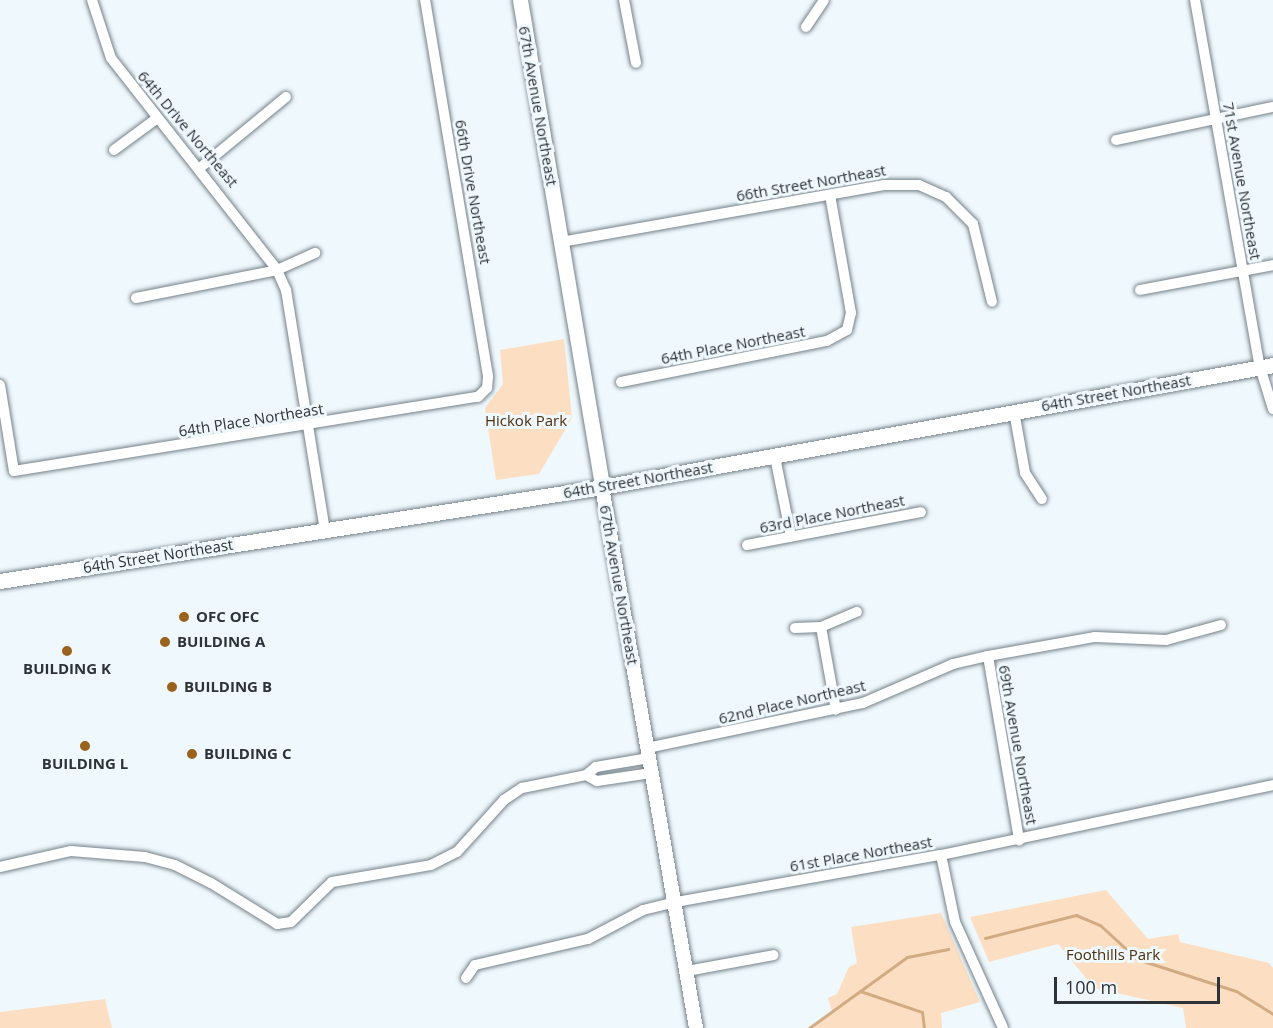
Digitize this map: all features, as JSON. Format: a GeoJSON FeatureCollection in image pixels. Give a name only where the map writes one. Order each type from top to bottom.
{"type":"FeatureCollection","features":[{"type":"Feature","properties":{"kind":"main road","name":"67th Avenue Northeast"},"geometry":{"type":"LineString","coordinates":[[519,0],[602,487]]}},
{"type":"Feature","properties":{"kind":"main road","name":"64th Street Northeast"},"geometry":{"type":"LineString","coordinates":[[0,581],[602,487],[1267,366]]}},
{"type":"Feature","properties":{"kind":"street","name":"64th Drive Northeast"},"geometry":{"type":"LineString","coordinates":[[92,0],[111,58],[156,119],[201,167],[277,270],[286,290],[325,531]]}},
{"type":"Feature","properties":{"kind":"street","name":"66th Drive Northeast"},"geometry":{"type":"LineString","coordinates":[[425,0],[487,388]]}},
{"type":"Feature","properties":{"kind":"street"},"geometry":{"type":"LineString","coordinates":[[624,0],[636,63]]}},
{"type":"Feature","properties":{"kind":"street"},"geometry":{"type":"LineString","coordinates":[[806,27],[824,0]]}},
{"type":"Feature","properties":{"kind":"street","name":"71st Avenue Northeast"},"geometry":{"type":"LineString","coordinates":[[1195,0],[1243,271],[1267,366]]}},
{"type":"Feature","properties":{"kind":"street"},"geometry":{"type":"LineString","coordinates":[[201,167],[286,98]]}},
{"type":"Feature","properties":{"kind":"street"},"geometry":{"type":"LineString","coordinates":[[1116,140],[1273,107]]}},
{"type":"Feature","properties":{"kind":"street"},"geometry":{"type":"LineString","coordinates":[[114,150],[156,119]]}},
{"type":"Feature","properties":{"kind":"street","name":"66th Street Northeast"},"geometry":{"type":"LineString","coordinates":[[561,242],[903,183],[919,185],[945,197],[978,233],[992,302]]}},
{"type":"Feature","properties":{"kind":"street","name":"64th Place Northeast"},"geometry":{"type":"LineString","coordinates":[[621,382],[827,341],[848,330],[851,313],[830,195]]}},
{"type":"Feature","properties":{"kind":"street"},"geometry":{"type":"LineString","coordinates":[[136,298],[277,270],[315,253]]}},
{"type":"Feature","properties":{"kind":"street"},"geometry":{"type":"LineString","coordinates":[[1140,290],[1273,265]]}},
{"type":"Feature","properties":{"kind":"street"},"geometry":{"type":"LineString","coordinates":[[1267,366],[1273,409]]}},
{"type":"Feature","properties":{"kind":"street","name":"64th Place Northeast"},"geometry":{"type":"LineString","coordinates":[[0,385],[15,471],[308,427],[478,397],[487,388]]}},
{"type":"Feature","properties":{"kind":"street"},"geometry":{"type":"LineString","coordinates":[[1014,411],[1025,473],[1042,499]]}},
{"type":"Feature","properties":{"kind":"street"},"geometry":{"type":"LineString","coordinates":[[775,457],[791,536]]}},
{"type":"Feature","properties":{"kind":"street","name":"67th Avenue Northeast"},"geometry":{"type":"LineString","coordinates":[[602,487],[651,773],[676,902],[696,1028]]}},
{"type":"Feature","properties":{"kind":"street","name":"63rd Place Northeast"},"geometry":{"type":"LineString","coordinates":[[747,545],[921,512]]}},
{"type":"Feature","properties":{"kind":"street"},"geometry":{"type":"LineString","coordinates":[[795,628],[821,627],[857,612]]}},
{"type":"Feature","properties":{"kind":"street","name":"62nd Place Northeast"},"geometry":{"type":"LineString","coordinates":[[586,775],[596,767],[648,753],[836,710],[892,693],[953,664],[1095,637],[1166,640],[1221,625]]}},
{"type":"Feature","properties":{"kind":"street"},"geometry":{"type":"LineString","coordinates":[[821,627],[836,710]]}},
{"type":"Feature","properties":{"kind":"street","name":"69th Avenue Northeast"},"geometry":{"type":"LineString","coordinates":[[988,656],[1019,840]]}},
{"type":"Feature","properties":{"kind":"street"},"geometry":{"type":"LineString","coordinates":[[0,867],[71,851],[146,857],[175,865],[211,883],[277,924],[291,922],[332,882],[431,865],[457,852],[504,800],[522,788],[586,775],[597,781],[651,773]]}},
{"type":"Feature","properties":{"kind":"street","name":"61st Place Northeast"},"geometry":{"type":"LineString","coordinates":[[466,978],[475,965],[588,939],[643,910],[676,902],[1019,840],[1273,785]]}},
{"type":"Feature","properties":{"kind":"street"},"geometry":{"type":"LineString","coordinates":[[941,855],[955,922],[1003,1028]]}},
{"type":"Feature","properties":{"kind":"street"},"geometry":{"type":"LineString","coordinates":[[687,971],[774,955]]}},
{"type":"Feature","properties":{"kind":"green space","name":"Hickok Park"},"geometry":{"type":"Polygon","coordinates":[[[564,339],[572,418],[539,474],[496,480],[485,408],[503,384],[500,350],[564,339]]]}},
{"type":"Feature","properties":{"kind":"green space","name":"Foothills Park"},"geometry":{"type":"Polygon","coordinates":[[[1106,890],[1148,939],[1178,934],[1180,942],[1269,963],[1273,968],[1273,1028],[1186,1028],[1183,1008],[1094,988],[1058,944],[989,962],[970,917],[1106,890]]]}},
{"type":"Feature","properties":{"kind":"green space"},"geometry":{"type":"Polygon","coordinates":[[[941,913],[980,1002],[941,1013],[942,1028],[813,1028],[832,1012],[828,998],[837,994],[849,967],[857,963],[851,927],[941,913]]]}},
{"type":"Feature","properties":{"kind":"green space"},"geometry":{"type":"Polygon","coordinates":[[[105,999],[112,1028],[0,1028],[0,1012],[105,999]]]}},
{"type":"Feature","properties":{"kind":"waterway"},"geometry":{"type":"LineString","coordinates":[[985,938],[1076,915],[1100,925],[1137,959],[1236,991],[1273,1014]]}},
{"type":"Feature","properties":{"kind":"waterway"},"geometry":{"type":"LineString","coordinates":[[809,1028],[907,957],[948,949]]}},
{"type":"Feature","properties":{"kind":"waterway"},"geometry":{"type":"LineString","coordinates":[[860,991],[922,1012],[924,1028]]}},
{"type":"Feature","properties":{"kind":"place","name":"OFC OFC"},"geometry":{"type":"Point","coordinates":[184,617]}},
{"type":"Feature","properties":{"kind":"place","name":"BUILDING A"},"geometry":{"type":"Point","coordinates":[165,642]}},
{"type":"Feature","properties":{"kind":"place","name":"BUILDING K"},"geometry":{"type":"Point","coordinates":[67,651]}},
{"type":"Feature","properties":{"kind":"place","name":"BUILDING B"},"geometry":{"type":"Point","coordinates":[172,687]}},
{"type":"Feature","properties":{"kind":"place","name":"BUILDING L"},"geometry":{"type":"Point","coordinates":[85,746]}},
{"type":"Feature","properties":{"kind":"place","name":"BUILDING C"},"geometry":{"type":"Point","coordinates":[192,754]}}]}
